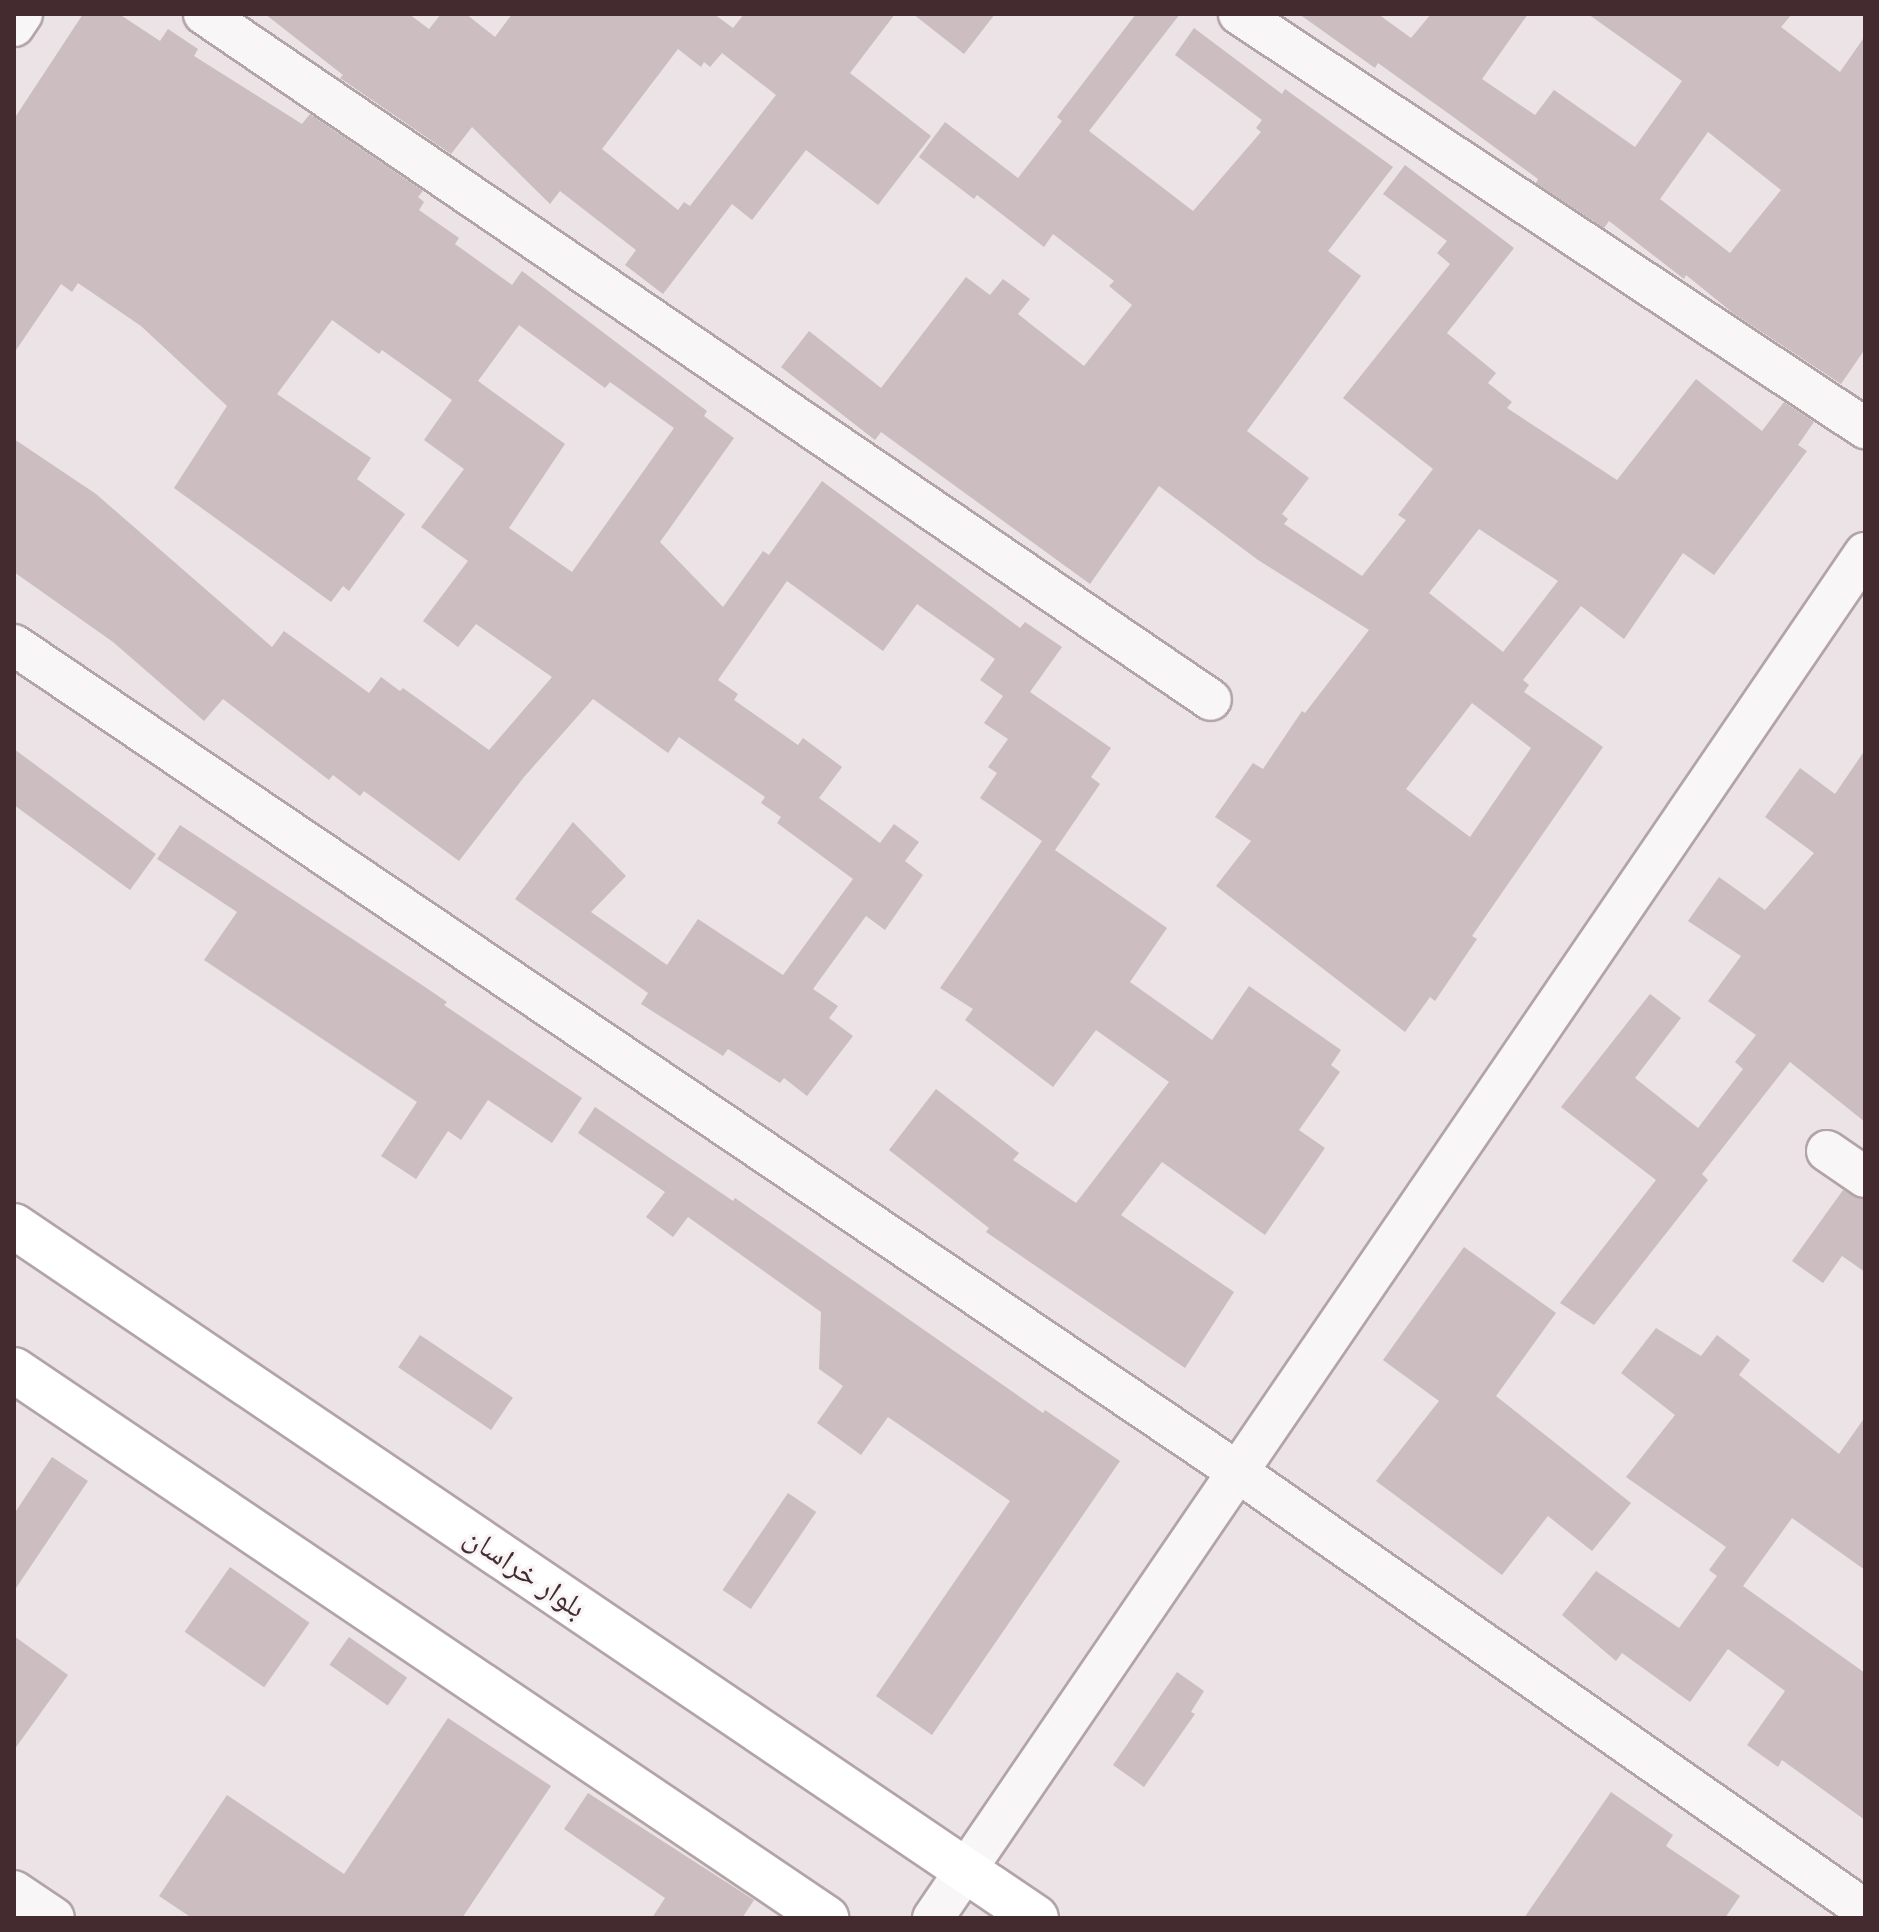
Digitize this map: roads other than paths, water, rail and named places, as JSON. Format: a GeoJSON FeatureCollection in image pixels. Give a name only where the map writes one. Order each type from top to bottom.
{"type":"FeatureCollection","features":[{"type":"Feature","properties":{"kind":"main road","name":"بلوار خراسان"},"geometry":{"type":"LineString","coordinates":[[14,1226],[1036,1918]]}},
{"type":"Feature","properties":{"kind":"main road"},"geometry":{"type":"LineString","coordinates":[[14,1370],[826,1918]]}},
{"type":"Feature","properties":{"kind":"street"},"geometry":{"type":"LineString","coordinates":[[14,26],[22,14]]}},
{"type":"Feature","properties":{"kind":"street"},"geometry":{"type":"LineString","coordinates":[[204,14],[1211,700]]}},
{"type":"Feature","properties":{"kind":"street"},"geometry":{"type":"LineString","coordinates":[[1239,14],[1865,428]]}},
{"type":"Feature","properties":{"kind":"street"},"geometry":{"type":"LineString","coordinates":[[933,1918],[1865,553]]}},
{"type":"Feature","properties":{"kind":"street"},"geometry":{"type":"LineString","coordinates":[[14,645],[1238,1472],[1865,1910]]}},
{"type":"Feature","properties":{"kind":"street"},"geometry":{"type":"LineString","coordinates":[[1827,1151],[1865,1177]]}},
{"type":"Feature","properties":{"kind":"street"},"geometry":{"type":"LineString","coordinates":[[14,1891],[54,1918]]}}]}
